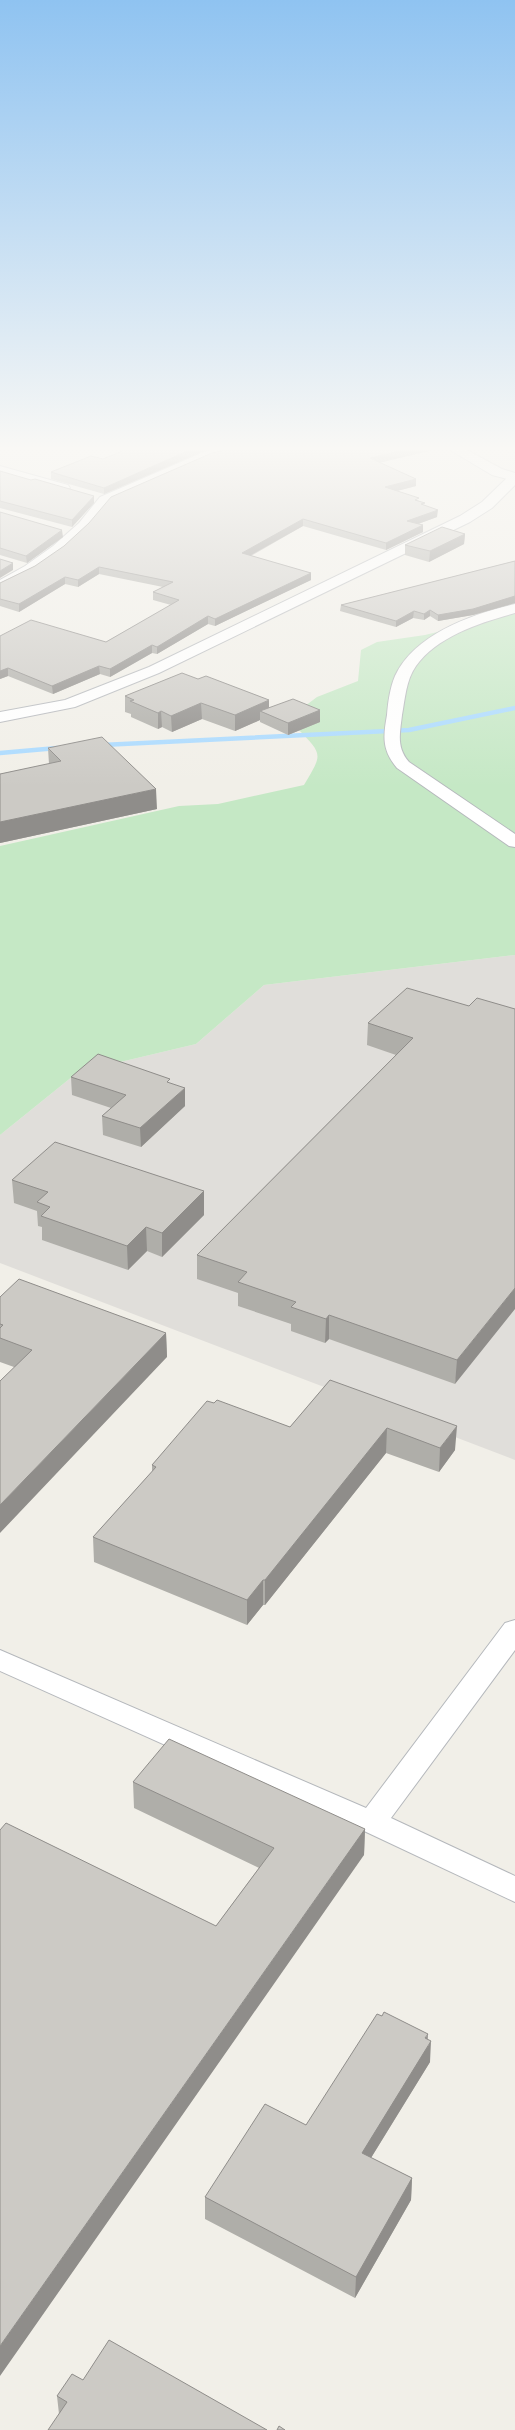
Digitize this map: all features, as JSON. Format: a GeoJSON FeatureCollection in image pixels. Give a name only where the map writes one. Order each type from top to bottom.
{"type":"FeatureCollection","features":[{"type":"Feature","properties":{"kind":"street"},"geometry":{"type":"LineString","coordinates":[[0,585],[41,560]]}},
{"type":"Feature","properties":{"kind":"street"},"geometry":{"type":"LineString","coordinates":[[0,717],[69,704],[154,670],[380,560]]}},
{"type":"Feature","properties":{"kind":"street"},"geometry":{"type":"LineString","coordinates":[[14,565],[28,569]]}},
{"type":"Feature","properties":{"kind":"street"},"geometry":{"type":"LineString","coordinates":[[515,608],[468,625],[417,654],[403,675],[391,737],[393,755],[403,765],[515,842]]}},
{"type":"Feature","properties":{"kind":"street"},"geometry":{"type":"LineString","coordinates":[[372,1822],[515,1630]]}},
{"type":"Feature","properties":{"kind":"street"},"geometry":{"type":"LineString","coordinates":[[0,1660],[100,1703],[327,1805],[372,1822],[515,1890]]}},
{"type":"Feature","properties":{"kind":"shaded area"},"geometry":{"type":"Polygon","coordinates":[[[515,955],[515,1460],[0,1263],[0,1135],[78,1072],[196,1044],[264,985],[515,955]]]}},
{"type":"Feature","properties":{"kind":"green space"},"geometry":{"type":"Polygon","coordinates":[[[515,613],[515,955],[264,985],[196,1044],[78,1072],[0,1135],[0,846],[179,806],[218,804],[304,785],[317,760],[316,749],[297,728],[305,706],[317,697],[358,681],[361,650],[377,642],[425,635],[515,613]]]}},
{"type":"Feature","properties":{"kind":"building"},"geometry":{"type":"Polygon","coordinates":[[[0,560],[13,563],[0,571],[0,560]]]}},
{"type":"Feature","properties":{"kind":"building"},"geometry":{"type":"Polygon","coordinates":[[[43,560],[268,560],[311,573],[215,619],[208,616],[157,647],[152,645],[110,669],[99,666],[52,686],[8,668],[0,671],[0,636],[31,620],[106,642],[179,600],[153,592],[173,582],[99,567],[78,580],[65,577],[19,604],[0,599],[0,583],[43,560]]]}},
{"type":"Feature","properties":{"kind":"building"},"geometry":{"type":"Polygon","coordinates":[[[515,561],[515,596],[473,609],[438,615],[430,610],[424,614],[414,611],[396,621],[341,605],[515,561]]]}},
{"type":"Feature","properties":{"kind":"building"},"geometry":{"type":"Polygon","coordinates":[[[182,673],[198,679],[206,676],[269,700],[235,715],[201,703],[171,716],[161,711],[158,713],[130,701],[134,700],[125,696],[182,673]]]}},
{"type":"Feature","properties":{"kind":"building"},"geometry":{"type":"Polygon","coordinates":[[[293,699],[320,710],[288,723],[260,711],[293,699]]]}},
{"type":"Feature","properties":{"kind":"building"},"geometry":{"type":"Polygon","coordinates":[[[102,737],[156,789],[0,822],[0,774],[61,761],[48,748],[102,737]]]}},
{"type":"Feature","properties":{"kind":"building"},"geometry":{"type":"Polygon","coordinates":[[[407,988],[469,1006],[477,998],[515,1009],[515,1288],[457,1360],[329,1315],[326,1319],[291,1307],[296,1302],[238,1282],[247,1272],[197,1255],[413,1038],[368,1023],[407,988]]]}},
{"type":"Feature","properties":{"kind":"building"},"geometry":{"type":"Polygon","coordinates":[[[98,1054],[170,1079],[167,1082],[185,1088],[140,1128],[102,1116],[126,1095],[71,1077],[98,1054]]]}},
{"type":"Feature","properties":{"kind":"building"},"geometry":{"type":"Polygon","coordinates":[[[55,1142],[204,1191],[162,1233],[146,1227],[127,1246],[41,1216],[50,1207],[37,1202],[48,1192],[12,1180],[55,1142]]]}},
{"type":"Feature","properties":{"kind":"building"},"geometry":{"type":"Polygon","coordinates":[[[19,1279],[166,1333],[0,1505],[0,1381],[32,1350],[0,1338],[0,1328],[3,1325],[0,1324],[0,1297],[19,1279]]]}},
{"type":"Feature","properties":{"kind":"building"},"geometry":{"type":"Polygon","coordinates":[[[330,1380],[457,1426],[440,1448],[387,1428],[265,1580],[263,1580],[247,1600],[93,1537],[156,1467],[152,1465],[207,1401],[214,1403],[217,1400],[290,1427],[330,1380]]]}},
{"type":"Feature","properties":{"kind":"building"},"geometry":{"type":"Polygon","coordinates":[[[169,1739],[365,1829],[0,2346],[0,1830],[6,1823],[216,1926],[274,1848],[133,1782],[169,1739]]]}},
{"type":"Feature","properties":{"kind":"building"},"geometry":{"type":"Polygon","coordinates":[[[384,2012],[428,2034],[425,2038],[431,2041],[362,2153],[412,2178],[356,2277],[205,2197],[265,2104],[306,2125],[377,2014],[382,2016],[384,2012]]]}},
{"type":"Feature","properties":{"kind":"building"},"geometry":{"type":"Polygon","coordinates":[[[109,2340],[267,2430],[48,2430],[67,2402],[57,2396],[72,2374],[83,2380],[109,2340]]]}},
{"type":"Feature","properties":{"kind":"building"},"geometry":{"type":"Polygon","coordinates":[[[279,2426],[285,2430],[277,2430],[279,2426]]]}},
{"type":"Feature","properties":{"kind":"waterway"},"geometry":{"type":"LineString","coordinates":[[102,745],[409,730],[515,708]]}},
{"type":"Feature","properties":{"kind":"waterway"},"geometry":{"type":"LineString","coordinates":[[0,753],[57,748]]}}]}
